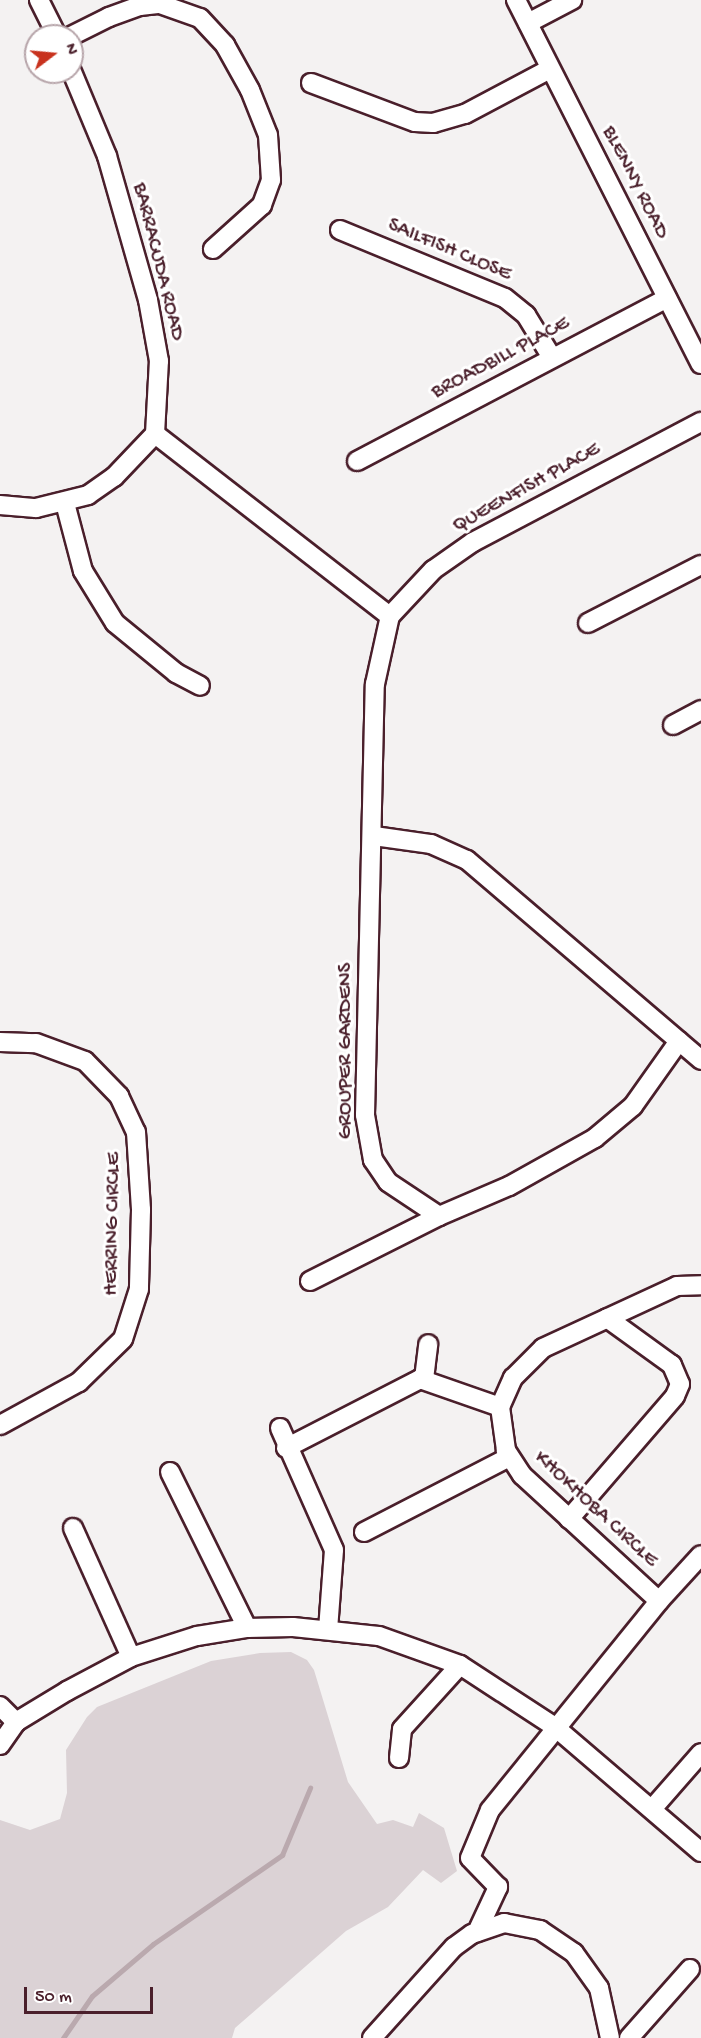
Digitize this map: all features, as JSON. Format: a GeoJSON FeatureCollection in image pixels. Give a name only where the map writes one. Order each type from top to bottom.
{"type":"FeatureCollection","features":[{"type":"Feature","properties":{"kind":"street"},"geometry":{"type":"LineString","coordinates":[[39,0],[51,24]]}},
{"type":"Feature","properties":{"kind":"street","name":"BLENNY ROAD"},"geometry":{"type":"LineString","coordinates":[[516,0],[701,364]]}},
{"type":"Feature","properties":{"kind":"street"},"geometry":{"type":"LineString","coordinates":[[528,23],[572,0]]}},
{"type":"Feature","properties":{"kind":"street"},"geometry":{"type":"LineString","coordinates":[[84,30],[109,17],[140,6],[160,4],[200,18],[225,45],[250,90],[268,135],[271,180],[262,205],[213,249]]}},
{"type":"Feature","properties":{"kind":"street"},"geometry":{"type":"LineString","coordinates":[[311,82],[415,122],[433,123],[465,114],[550,69]]}},
{"type":"Feature","properties":{"kind":"street","name":"BARRACUDA ROAD"},"geometry":{"type":"LineString","coordinates":[[77,84],[107,156],[148,300],[159,361],[155,434]]}},
{"type":"Feature","properties":{"kind":"street","name":"SAILFISH CLOSE"},"geometry":{"type":"LineString","coordinates":[[340,230],[505,298],[526,315],[551,356]]}},
{"type":"Feature","properties":{"kind":"street","name":"BROADBILL PLACE"},"geometry":{"type":"LineString","coordinates":[[357,461],[551,356],[667,298]]}},
{"type":"Feature","properties":{"kind":"street","name":"QUEENFISH PLACE"},"geometry":{"type":"LineString","coordinates":[[390,616],[433,570],[472,542],[701,422]]}},
{"type":"Feature","properties":{"kind":"street"},"geometry":{"type":"LineString","coordinates":[[0,505],[15,509],[65,503],[88,495],[114,477],[155,434],[390,616]]}},
{"type":"Feature","properties":{"kind":"street"},"geometry":{"type":"LineString","coordinates":[[65,503],[83,571],[115,623],[158,659],[200,686]]}},
{"type":"Feature","properties":{"kind":"street"},"geometry":{"type":"LineString","coordinates":[[588,623],[701,566]]}},
{"type":"Feature","properties":{"kind":"street","name":"GROUPER GARDENS"},"geometry":{"type":"LineString","coordinates":[[390,616],[375,684],[374,837],[365,1115],[369,1147],[379,1173],[388,1182],[439,1216]]}},
{"type":"Feature","properties":{"kind":"street"},"geometry":{"type":"LineString","coordinates":[[673,725],[701,710]]}},
{"type":"Feature","properties":{"kind":"street"},"geometry":{"type":"LineString","coordinates":[[374,837],[431,844],[466,860],[701,1060]]}},
{"type":"Feature","properties":{"kind":"street"},"geometry":{"type":"LineString","coordinates":[[310,1281],[439,1216],[509,1186],[595,1138],[633,1106],[679,1041]]}},
{"type":"Feature","properties":{"kind":"street","name":"HERRING CIRCLE"},"geometry":{"type":"LineString","coordinates":[[0,1042],[36,1043],[85,1061],[119,1096],[138,1143],[141,1210],[139,1289],[123,1339],[80,1382],[0,1425]]}},
{"type":"Feature","properties":{"kind":"street"},"geometry":{"type":"LineString","coordinates":[[286,1448],[406,1384],[424,1378],[500,1407],[525,1363],[543,1348],[677,1286],[701,1285]]}},
{"type":"Feature","properties":{"kind":"street"},"geometry":{"type":"LineString","coordinates":[[569,1519],[675,1396],[681,1384],[672,1365],[607,1318]]}},
{"type":"Feature","properties":{"kind":"street"},"geometry":{"type":"LineString","coordinates":[[424,1378],[428,1344]]}},
{"type":"Feature","properties":{"kind":"street","name":"KHOKHOBA CIRCLE"},"geometry":{"type":"LineString","coordinates":[[500,1407],[509,1456],[522,1476],[659,1601]]}},
{"type":"Feature","properties":{"kind":"street"},"geometry":{"type":"LineString","coordinates":[[280,1428],[286,1448],[334,1550],[328,1630]]}},
{"type":"Feature","properties":{"kind":"street"},"geometry":{"type":"LineString","coordinates":[[364,1532],[509,1456]]}},
{"type":"Feature","properties":{"kind":"street"},"geometry":{"type":"LineString","coordinates":[[170,1472],[247,1628]]}},
{"type":"Feature","properties":{"kind":"street"},"geometry":{"type":"LineString","coordinates":[[73,1528],[131,1657]]}},
{"type":"Feature","properties":{"kind":"street","name":"KHOKHOBA CIRCLE"},"geometry":{"type":"LineString","coordinates":[[477,1932],[498,1887],[470,1858],[490,1810],[659,1601],[701,1555]]}},
{"type":"Feature","properties":{"kind":"street"},"geometry":{"type":"LineString","coordinates":[[0,1745],[16,1722],[131,1657],[197,1636],[247,1628],[328,1630],[379,1636],[460,1665],[555,1727],[701,1852]]}},
{"type":"Feature","properties":{"kind":"street"},"geometry":{"type":"LineString","coordinates":[[399,1758],[402,1729],[460,1665]]}},
{"type":"Feature","properties":{"kind":"street"},"geometry":{"type":"LineString","coordinates":[[0,1706],[16,1722]]}},
{"type":"Feature","properties":{"kind":"street"},"geometry":{"type":"LineString","coordinates":[[652,1809],[701,1753]]}},
{"type":"Feature","properties":{"kind":"street"},"geometry":{"type":"LineString","coordinates":[[372,2038],[454,1947],[477,1932],[504,1923],[523,1924],[540,1930],[574,1953],[599,1988],[610,2038]]}},
{"type":"Feature","properties":{"kind":"street"},"geometry":{"type":"LineString","coordinates":[[629,2038],[690,1969]]}},
{"type":"Feature","properties":{"kind":"shaded area"},"geometry":{"type":"Polygon","coordinates":[[[291,1652],[307,1660],[314,1670],[348,1782],[377,1824],[393,1820],[413,1827],[419,1813],[444,1828],[457,1871],[441,1883],[423,1870],[388,1907],[346,1931],[235,2028],[232,2038],[0,2038],[0,1820],[30,1830],[60,1819],[67,1793],[66,1750],[87,1717],[97,1707],[211,1661],[260,1653],[291,1652]]]}},
{"type":"Feature","properties":{"kind":"waterway"},"geometry":{"type":"LineString","coordinates":[[63,2038],[92,1996],[153,1944],[282,1855],[310,1788]]}}]}
